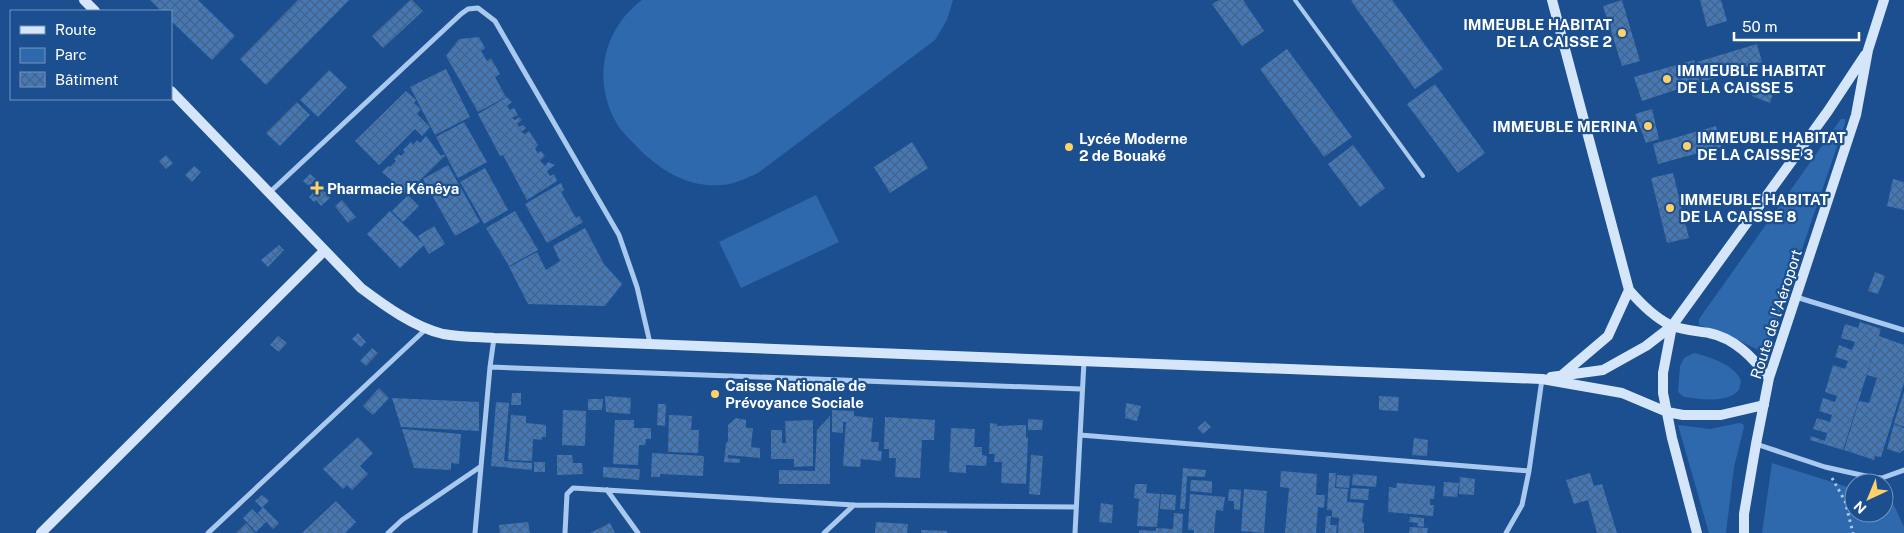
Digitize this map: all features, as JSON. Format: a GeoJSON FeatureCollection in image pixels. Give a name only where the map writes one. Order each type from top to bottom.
{"type":"FeatureCollection","features":[{"type":"Feature","properties":{"kind":"street"},"geometry":{"type":"LineString","coordinates":[[84,0],[94,10]]}},
{"type":"Feature","properties":{"kind":"street"},"geometry":{"type":"LineString","coordinates":[[1552,0],[1629,290],[1651,313],[1672,326],[1715,334],[1732,341],[1751,356],[1769,378]]}},
{"type":"Feature","properties":{"kind":"street","name":"Route de l'Aéroport"},"geometry":{"type":"LineString","coordinates":[[1744,533],[1744,514],[1769,378],[1856,115],[1868,50],[1884,0]]}},
{"type":"Feature","properties":{"kind":"street"},"geometry":{"type":"LineString","coordinates":[[269,194],[461,14],[468,9],[478,8],[495,21],[619,235],[637,287],[650,343]]}},
{"type":"Feature","properties":{"kind":"street","name":"Route de l'Aéroport"},"geometry":{"type":"LineString","coordinates":[[1697,533],[1672,438],[1663,394],[1663,373],[1672,326],[1828,111],[1868,50]]}},
{"type":"Feature","properties":{"kind":"street"},"geometry":{"type":"LineString","coordinates":[[172,92],[361,288],[390,310],[444,334],[494,338],[1542,379],[1622,393],[1667,412],[1683,415],[1721,415],[1764,405]]}},
{"type":"Feature","properties":{"kind":"street"},"geometry":{"type":"LineString","coordinates":[[42,533],[324,251]]}},
{"type":"Feature","properties":{"kind":"street"},"geometry":{"type":"LineString","coordinates":[[1561,376],[1608,336],[1629,290]]}},
{"type":"Feature","properties":{"kind":"street"},"geometry":{"type":"LineString","coordinates":[[1796,297],[1904,330]]}},
{"type":"Feature","properties":{"kind":"street"},"geometry":{"type":"LineString","coordinates":[[1542,379],[1603,370],[1646,346],[1672,326]]}},
{"type":"Feature","properties":{"kind":"street"},"geometry":{"type":"LineString","coordinates":[[208,533],[427,328]]}},
{"type":"Feature","properties":{"kind":"street"},"geometry":{"type":"LineString","coordinates":[[475,533],[494,338]]}},
{"type":"Feature","properties":{"kind":"street"},"geometry":{"type":"LineString","coordinates":[[1075,533],[1084,360]]}},
{"type":"Feature","properties":{"kind":"street"},"geometry":{"type":"LineString","coordinates":[[490,367],[1081,389]]}},
{"type":"Feature","properties":{"kind":"street"},"geometry":{"type":"LineString","coordinates":[[1506,533],[1522,506],[1542,379]]}},
{"type":"Feature","properties":{"kind":"street"},"geometry":{"type":"LineString","coordinates":[[1080,435],[1529,471]]}},
{"type":"Feature","properties":{"kind":"street"},"geometry":{"type":"LineString","coordinates":[[1756,444],[1825,467],[1870,477],[1882,478],[1904,470]]}},
{"type":"Feature","properties":{"kind":"street"},"geometry":{"type":"LineString","coordinates":[[388,533],[402,520],[480,467]]}},
{"type":"Feature","properties":{"kind":"street"},"geometry":{"type":"LineString","coordinates":[[565,533],[567,494],[573,488],[854,505],[1075,507]]}},
{"type":"Feature","properties":{"kind":"street"},"geometry":{"type":"LineString","coordinates":[[607,490],[638,533]]}},
{"type":"Feature","properties":{"kind":"street"},"geometry":{"type":"LineString","coordinates":[[824,533],[854,505]]}},
{"type":"Feature","properties":{"kind":"lane"},"geometry":{"type":"LineString","coordinates":[[1295,0],[1423,176]]}},
{"type":"Feature","properties":{"kind":"path"},"geometry":{"type":"LineString","coordinates":[[1825,467],[1846,501],[1853,533]]}},
{"type":"Feature","properties":{"kind":"green space"},"geometry":{"type":"Polygon","coordinates":[[[642,0],[953,0],[947,20],[935,40],[758,173],[732,183],[710,185],[687,181],[656,164],[623,133],[609,106],[604,89],[605,56],[610,40],[618,25],[642,0]]]}},
{"type":"Feature","properties":{"kind":"green space"},"geometry":{"type":"Polygon","coordinates":[[[1841,119],[1845,119],[1845,123],[1767,352],[1765,353],[1699,325],[1699,319],[1841,119]]]}},
{"type":"Feature","properties":{"kind":"green space"},"geometry":{"type":"Polygon","coordinates":[[[816,195],[839,242],[741,288],[719,242],[816,195]]]}},
{"type":"Feature","properties":{"kind":"green space"},"geometry":{"type":"Polygon","coordinates":[[[1694,353],[1721,362],[1733,370],[1741,381],[1739,390],[1720,399],[1684,397],[1678,392],[1680,366],[1684,358],[1694,353]]]}},
{"type":"Feature","properties":{"kind":"green space"},"geometry":{"type":"Polygon","coordinates":[[[1739,423],[1743,424],[1744,427],[1734,467],[1726,533],[1709,533],[1678,425],[1710,429],[1739,423]]]}},
{"type":"Feature","properties":{"kind":"green space"},"geometry":{"type":"Polygon","coordinates":[[[1772,463],[1844,486],[1844,523],[1894,523],[1894,505],[1904,527],[1904,533],[1762,533],[1772,463]]]}},
{"type":"Feature","properties":{"kind":"building"},"geometry":{"type":"Polygon","coordinates":[[[150,0],[198,0],[235,36],[212,60],[172,22],[172,10],[160,10],[150,0]]]}},
{"type":"Feature","properties":{"kind":"building"},"geometry":{"type":"Polygon","coordinates":[[[298,0],[349,0],[266,85],[240,59],[298,0]]]}},
{"type":"Feature","properties":{"kind":"building"},"geometry":{"type":"Polygon","coordinates":[[[410,0],[423,11],[383,48],[372,36],[410,0]]]}},
{"type":"Feature","properties":{"kind":"building"},"geometry":{"type":"Polygon","coordinates":[[[1219,0],[1243,0],[1264,31],[1242,46],[1212,4],[1219,0]]]}},
{"type":"Feature","properties":{"kind":"building"},"geometry":{"type":"Polygon","coordinates":[[[1392,0],[1443,69],[1415,89],[1351,1],[1392,0]]]}},
{"type":"Feature","properties":{"kind":"building","name":"IMMEUBLE HABITAT DE LA CAISSE 2"},"geometry":{"type":"Polygon","coordinates":[[[1622,0],[1640,61],[1622,66],[1603,6],[1622,0]]]}},
{"type":"Feature","properties":{"kind":"building"},"geometry":{"type":"Polygon","coordinates":[[[1700,0],[1721,0],[1727,21],[1707,27],[1700,0]]]}},
{"type":"Feature","properties":{"kind":"building"},"geometry":{"type":"Polygon","coordinates":[[[479,37],[485,48],[481,51],[487,61],[491,58],[500,74],[495,77],[506,97],[478,112],[446,56],[459,39],[479,37]]]}},
{"type":"Feature","properties":{"kind":"building"},"geometry":{"type":"Polygon","coordinates":[[[1757,44],[1762,62],[1702,82],[1697,62],[1757,44]]]}},
{"type":"Feature","properties":{"kind":"building"},"geometry":{"type":"Polygon","coordinates":[[[1287,49],[1352,137],[1324,157],[1260,69],[1287,49]]]}},
{"type":"Feature","properties":{"kind":"building","name":"IMMEUBLE HABITAT DE LA CAISSE 5"},"geometry":{"type":"Polygon","coordinates":[[[1694,60],[1700,82],[1642,101],[1634,77],[1694,60]]]}},
{"type":"Feature","properties":{"kind":"building"},"geometry":{"type":"Polygon","coordinates":[[[446,69],[470,117],[435,135],[410,87],[446,69]]]}},
{"type":"Feature","properties":{"kind":"building"},"geometry":{"type":"Polygon","coordinates":[[[329,70],[347,87],[318,117],[300,100],[329,70]]]}},
{"type":"Feature","properties":{"kind":"building"},"geometry":{"type":"Polygon","coordinates":[[[1435,84],[1485,153],[1458,173],[1407,104],[1435,84]]]}},
{"type":"Feature","properties":{"kind":"building"},"geometry":{"type":"Polygon","coordinates":[[[1756,84],[1774,90],[1770,103],[1752,96],[1756,84]]]}},
{"type":"Feature","properties":{"kind":"building"},"geometry":{"type":"Polygon","coordinates":[[[406,91],[416,100],[414,103],[421,109],[417,114],[430,127],[422,136],[415,129],[379,165],[355,141],[406,91]]]}},
{"type":"Feature","properties":{"kind":"building"},"geometry":{"type":"Polygon","coordinates":[[[507,97],[512,102],[507,106],[510,110],[514,108],[518,115],[512,118],[515,120],[519,117],[522,120],[517,124],[519,127],[523,125],[526,128],[521,132],[525,134],[529,131],[538,145],[535,149],[538,153],[541,151],[545,156],[540,161],[545,166],[548,162],[555,165],[547,171],[550,176],[554,174],[557,181],[527,200],[503,155],[500,156],[478,114],[507,97]]]}},
{"type":"Feature","properties":{"kind":"building"},"geometry":{"type":"Polygon","coordinates":[[[297,102],[310,115],[280,146],[266,133],[297,102]]]}},
{"type":"Feature","properties":{"kind":"building","name":"IMMEUBLE MERINA"},"geometry":{"type":"Polygon","coordinates":[[[1652,109],[1659,139],[1646,143],[1635,114],[1652,109]]]}},
{"type":"Feature","properties":{"kind":"building"},"geometry":{"type":"Polygon","coordinates":[[[464,122],[487,162],[458,178],[436,137],[464,122]]]}},
{"type":"Feature","properties":{"kind":"building","name":"IMMEUBLE HABITAT DE LA CAISSE 3"},"geometry":{"type":"Polygon","coordinates":[[[1716,126],[1721,147],[1658,164],[1653,144],[1716,126]]]}},
{"type":"Feature","properties":{"kind":"building"},"geometry":{"type":"Polygon","coordinates":[[[426,136],[441,156],[444,154],[445,156],[406,194],[382,172],[396,161],[394,159],[399,154],[401,156],[405,152],[403,150],[411,142],[413,145],[417,140],[420,143],[426,136]]]}},
{"type":"Feature","properties":{"kind":"building"},"geometry":{"type":"Polygon","coordinates":[[[912,142],[928,168],[890,193],[874,167],[912,142]]]}},
{"type":"Feature","properties":{"kind":"building"},"geometry":{"type":"Polygon","coordinates":[[[1353,145],[1385,188],[1360,207],[1328,164],[1353,145]]]}},
{"type":"Feature","properties":{"kind":"building"},"geometry":{"type":"Polygon","coordinates":[[[166,155],[173,163],[166,169],[159,161],[166,155]]]}},
{"type":"Feature","properties":{"kind":"building"},"geometry":{"type":"Polygon","coordinates":[[[448,165],[480,222],[455,236],[423,179],[448,165]]]}},
{"type":"Feature","properties":{"kind":"building"},"geometry":{"type":"Polygon","coordinates":[[[194,166],[201,172],[192,182],[185,175],[194,166]]]}},
{"type":"Feature","properties":{"kind":"building"},"geometry":{"type":"Polygon","coordinates":[[[485,168],[508,210],[484,224],[460,182],[485,168]]]}},
{"type":"Feature","properties":{"kind":"building","name":"IMMEUBLE HABITAT DE LA CAISSE 8"},"geometry":{"type":"Polygon","coordinates":[[[1673,173],[1689,238],[1667,243],[1651,178],[1673,173]]]}},
{"type":"Feature","properties":{"kind":"building"},"geometry":{"type":"Polygon","coordinates":[[[310,174],[316,179],[309,186],[303,181],[310,174]]]}},
{"type":"Feature","properties":{"kind":"building"},"geometry":{"type":"Polygon","coordinates":[[[1893,179],[1904,182],[1904,210],[1887,206],[1893,179]]]}},
{"type":"Feature","properties":{"kind":"building"},"geometry":{"type":"Polygon","coordinates":[[[561,183],[564,190],[561,192],[576,218],[579,216],[583,222],[547,243],[525,204],[561,183]]]}},
{"type":"Feature","properties":{"kind":"building"},"geometry":{"type":"Polygon","coordinates":[[[320,186],[330,198],[321,206],[316,200],[314,202],[309,197],[320,186]]]}},
{"type":"Feature","properties":{"kind":"building"},"geometry":{"type":"Polygon","coordinates":[[[408,195],[419,206],[403,222],[392,211],[408,195]]]}},
{"type":"Feature","properties":{"kind":"building"},"geometry":{"type":"Polygon","coordinates":[[[342,200],[356,217],[348,223],[335,206],[342,200]]]}},
{"type":"Feature","properties":{"kind":"building"},"geometry":{"type":"Polygon","coordinates":[[[390,211],[424,245],[400,268],[367,234],[390,211]]]}},
{"type":"Feature","properties":{"kind":"building"},"geometry":{"type":"Polygon","coordinates":[[[515,211],[538,250],[509,266],[486,228],[515,211]]]}},
{"type":"Feature","properties":{"kind":"building"},"geometry":{"type":"Polygon","coordinates":[[[434,226],[445,244],[429,254],[418,236],[434,226]]]}},
{"type":"Feature","properties":{"kind":"building"},"geometry":{"type":"Polygon","coordinates":[[[585,228],[604,264],[622,284],[605,306],[528,304],[509,267],[537,252],[546,270],[560,261],[553,246],[585,228]]]}},
{"type":"Feature","properties":{"kind":"building"},"geometry":{"type":"Polygon","coordinates":[[[279,245],[284,250],[268,267],[261,260],[279,245]]]}},
{"type":"Feature","properties":{"kind":"building"},"geometry":{"type":"Polygon","coordinates":[[[1875,272],[1885,276],[1878,294],[1868,291],[1875,272]]]}},
{"type":"Feature","properties":{"kind":"building"},"geometry":{"type":"Polygon","coordinates":[[[1860,322],[1881,329],[1843,450],[1810,440],[1811,436],[1825,441],[1827,433],[1813,429],[1817,418],[1830,422],[1832,415],[1819,411],[1823,398],[1835,402],[1837,396],[1825,392],[1833,365],[1845,369],[1848,361],[1835,357],[1839,345],[1852,350],[1855,342],[1841,338],[1845,324],[1858,328],[1860,322]]]}},
{"type":"Feature","properties":{"kind":"building"},"geometry":{"type":"Polygon","coordinates":[[[358,333],[366,342],[361,347],[352,339],[358,333]]]}},
{"type":"Feature","properties":{"kind":"building"},"geometry":{"type":"Polygon","coordinates":[[[278,336],[287,343],[279,352],[270,345],[278,336]]]}},
{"type":"Feature","properties":{"kind":"building"},"geometry":{"type":"Polygon","coordinates":[[[1879,336],[1904,345],[1904,383],[1881,457],[1875,456],[1874,460],[1844,450],[1859,401],[1869,403],[1877,378],[1867,375],[1879,336]]]}},
{"type":"Feature","properties":{"kind":"building"},"geometry":{"type":"Polygon","coordinates":[[[372,348],[378,353],[366,366],[360,361],[372,348]]]}},
{"type":"Feature","properties":{"kind":"building"},"geometry":{"type":"Polygon","coordinates":[[[379,388],[389,398],[373,415],[363,406],[379,388]]]}},
{"type":"Feature","properties":{"kind":"building"},"geometry":{"type":"Polygon","coordinates":[[[1904,391],[1904,427],[1894,423],[1904,391]]]}},
{"type":"Feature","properties":{"kind":"building"},"geometry":{"type":"Polygon","coordinates":[[[512,393],[521,393],[521,405],[511,405],[512,393]]]}},
{"type":"Feature","properties":{"kind":"building"},"geometry":{"type":"Polygon","coordinates":[[[605,396],[631,398],[630,414],[606,412],[605,396]]]}},
{"type":"Feature","properties":{"kind":"building"},"geometry":{"type":"Polygon","coordinates":[[[1379,396],[1399,397],[1398,411],[1379,410],[1379,396]]]}},
{"type":"Feature","properties":{"kind":"building"},"geometry":{"type":"Polygon","coordinates":[[[392,398],[479,402],[479,431],[401,427],[392,398]]]}},
{"type":"Feature","properties":{"kind":"building"},"geometry":{"type":"Polygon","coordinates":[[[588,399],[603,399],[602,410],[588,410],[588,399]]]}},
{"type":"Feature","properties":{"kind":"building"},"geometry":{"type":"Polygon","coordinates":[[[496,402],[509,403],[504,461],[532,463],[532,470],[491,466],[496,402]]]}},
{"type":"Feature","properties":{"kind":"building"},"geometry":{"type":"Polygon","coordinates":[[[1126,403],[1141,406],[1137,421],[1125,418],[1126,403]]]}},
{"type":"Feature","properties":{"kind":"building"},"geometry":{"type":"Polygon","coordinates":[[[658,404],[666,404],[665,426],[657,425],[658,404]]]}},
{"type":"Feature","properties":{"kind":"building"},"geometry":{"type":"Polygon","coordinates":[[[563,410],[586,411],[585,446],[562,445],[563,410]]]}},
{"type":"Feature","properties":{"kind":"building"},"geometry":{"type":"Polygon","coordinates":[[[832,410],[854,411],[854,416],[873,418],[871,442],[879,442],[878,451],[882,451],[881,461],[861,459],[860,467],[843,466],[846,422],[843,422],[843,433],[832,432],[832,410]]]}},
{"type":"Feature","properties":{"kind":"building"},"geometry":{"type":"Polygon","coordinates":[[[511,415],[526,416],[526,423],[546,425],[546,437],[542,437],[542,440],[533,439],[532,461],[508,460],[511,415]]]}},
{"type":"Feature","properties":{"kind":"building"},"geometry":{"type":"Polygon","coordinates":[[[669,415],[692,416],[691,430],[699,430],[698,453],[668,452],[669,415]]]}},
{"type":"Feature","properties":{"kind":"building"},"geometry":{"type":"Polygon","coordinates":[[[830,416],[830,484],[779,484],[779,470],[815,471],[817,430],[830,416]]]}},
{"type":"Feature","properties":{"kind":"building"},"geometry":{"type":"Polygon","coordinates":[[[885,417],[935,420],[934,440],[922,440],[920,478],[895,477],[896,458],[889,458],[889,449],[884,449],[885,417]]]}},
{"type":"Feature","properties":{"kind":"building"},"geometry":{"type":"Polygon","coordinates":[[[736,418],[746,420],[746,428],[753,428],[751,447],[760,448],[760,458],[728,455],[728,458],[740,459],[740,463],[724,462],[726,443],[728,441],[728,425],[736,418]]]}},
{"type":"Feature","properties":{"kind":"building"},"geometry":{"type":"Polygon","coordinates":[[[1028,419],[1043,420],[1042,430],[1028,430],[1028,419]]]}},
{"type":"Feature","properties":{"kind":"building"},"geometry":{"type":"Polygon","coordinates":[[[615,420],[634,420],[634,428],[651,428],[651,439],[646,439],[645,445],[639,445],[638,465],[613,464],[615,420]]]}},
{"type":"Feature","properties":{"kind":"building"},"geometry":{"type":"Polygon","coordinates":[[[813,420],[813,466],[794,467],[794,459],[771,459],[771,430],[782,430],[782,443],[786,443],[785,421],[813,420]]]}},
{"type":"Feature","properties":{"kind":"building"},"geometry":{"type":"Polygon","coordinates":[[[1205,421],[1211,427],[1203,434],[1197,428],[1205,421]]]}},
{"type":"Feature","properties":{"kind":"building"},"geometry":{"type":"Polygon","coordinates":[[[990,423],[997,424],[997,426],[1026,425],[1026,438],[1028,438],[1026,484],[1001,483],[1002,462],[994,462],[995,454],[989,454],[990,423]]]}},
{"type":"Feature","properties":{"kind":"building"},"geometry":{"type":"Polygon","coordinates":[[[1894,424],[1904,428],[1904,450],[1900,453],[1887,449],[1894,424]]]}},
{"type":"Feature","properties":{"kind":"building"},"geometry":{"type":"Polygon","coordinates":[[[951,428],[975,429],[974,447],[982,447],[982,455],[987,456],[986,466],[966,465],[966,473],[949,472],[951,428]]]}},
{"type":"Feature","properties":{"kind":"building"},"geometry":{"type":"Polygon","coordinates":[[[402,429],[461,434],[459,464],[451,463],[451,470],[414,468],[402,429]]]}},
{"type":"Feature","properties":{"kind":"building"},"geometry":{"type":"Polygon","coordinates":[[[358,437],[373,453],[360,466],[368,474],[352,490],[347,485],[343,489],[323,469],[358,437]]]}},
{"type":"Feature","properties":{"kind":"building"},"geometry":{"type":"Polygon","coordinates":[[[1414,438],[1428,440],[1427,456],[1412,455],[1414,438]]]}},
{"type":"Feature","properties":{"kind":"building"},"geometry":{"type":"Polygon","coordinates":[[[652,453],[704,456],[703,476],[660,474],[660,477],[651,477],[652,453]]]}},
{"type":"Feature","properties":{"kind":"building"},"geometry":{"type":"Polygon","coordinates":[[[557,455],[572,455],[573,463],[582,463],[583,474],[557,475],[557,455]]]}},
{"type":"Feature","properties":{"kind":"building"},"geometry":{"type":"Polygon","coordinates":[[[1031,455],[1043,456],[1040,495],[1029,494],[1031,455]]]}},
{"type":"Feature","properties":{"kind":"building"},"geometry":{"type":"Polygon","coordinates":[[[534,462],[545,462],[545,472],[534,472],[534,462]]]}},
{"type":"Feature","properties":{"kind":"building"},"geometry":{"type":"Polygon","coordinates":[[[603,467],[640,469],[639,480],[603,477],[603,467]]]}},
{"type":"Feature","properties":{"kind":"building"},"geometry":{"type":"Polygon","coordinates":[[[1183,468],[1206,470],[1205,477],[1187,476],[1185,509],[1180,509],[1183,468]]]}},
{"type":"Feature","properties":{"kind":"building"},"geometry":{"type":"Polygon","coordinates":[[[1281,471],[1317,474],[1316,495],[1325,495],[1324,508],[1318,507],[1316,533],[1285,533],[1289,488],[1280,487],[1281,471]]]}},
{"type":"Feature","properties":{"kind":"building"},"geometry":{"type":"Polygon","coordinates":[[[1329,473],[1336,473],[1335,488],[1348,489],[1347,502],[1364,503],[1362,522],[1364,523],[1364,533],[1338,533],[1339,518],[1332,517],[1332,510],[1327,510],[1329,473]]]}},
{"type":"Feature","properties":{"kind":"building"},"geometry":{"type":"Polygon","coordinates":[[[1590,473],[1594,486],[1602,484],[1617,533],[1597,533],[1588,500],[1574,504],[1566,480],[1590,473]]]}},
{"type":"Feature","properties":{"kind":"building"},"geometry":{"type":"Polygon","coordinates":[[[1353,474],[1377,476],[1376,487],[1352,485],[1353,474]]]}},
{"type":"Feature","properties":{"kind":"building"},"geometry":{"type":"Polygon","coordinates":[[[1337,475],[1350,476],[1349,488],[1336,487],[1337,475]]]}},
{"type":"Feature","properties":{"kind":"building"},"geometry":{"type":"Polygon","coordinates":[[[1460,477],[1475,479],[1474,495],[1459,494],[1460,477]]]}},
{"type":"Feature","properties":{"kind":"building"},"geometry":{"type":"Polygon","coordinates":[[[1191,480],[1212,481],[1212,493],[1190,491],[1191,480]]]}},
{"type":"Feature","properties":{"kind":"building"},"geometry":{"type":"Polygon","coordinates":[[[1444,482],[1459,483],[1457,497],[1443,496],[1444,482]]]}},
{"type":"Feature","properties":{"kind":"building"},"geometry":{"type":"Polygon","coordinates":[[[1397,483],[1435,486],[1434,499],[1430,499],[1430,505],[1434,505],[1433,516],[1388,512],[1389,487],[1396,488],[1397,483]]]}},
{"type":"Feature","properties":{"kind":"building"},"geometry":{"type":"Polygon","coordinates":[[[1135,484],[1147,484],[1146,493],[1160,494],[1157,527],[1137,526],[1139,499],[1134,498],[1135,484]]]}},
{"type":"Feature","properties":{"kind":"building"},"geometry":{"type":"Polygon","coordinates":[[[1351,488],[1369,489],[1368,500],[1350,499],[1351,488]]]}},
{"type":"Feature","properties":{"kind":"building"},"geometry":{"type":"Polygon","coordinates":[[[1229,489],[1241,490],[1240,510],[1234,509],[1234,501],[1228,501],[1229,489]]]}},
{"type":"Feature","properties":{"kind":"building"},"geometry":{"type":"Polygon","coordinates":[[[1244,489],[1267,491],[1264,533],[1241,531],[1244,489]]]}},
{"type":"Feature","properties":{"kind":"building"},"geometry":{"type":"Polygon","coordinates":[[[1161,494],[1176,495],[1175,510],[1160,509],[1161,494]]]}},
{"type":"Feature","properties":{"kind":"building"},"geometry":{"type":"Polygon","coordinates":[[[1190,494],[1225,497],[1223,511],[1216,510],[1214,533],[1194,533],[1194,530],[1188,530],[1190,494]]]}},
{"type":"Feature","properties":{"kind":"building"},"geometry":{"type":"Polygon","coordinates":[[[262,495],[269,501],[262,508],[255,501],[262,495]]]}},
{"type":"Feature","properties":{"kind":"building"},"geometry":{"type":"Polygon","coordinates":[[[336,501],[356,522],[345,533],[302,533],[336,501]]]}},
{"type":"Feature","properties":{"kind":"building"},"geometry":{"type":"Polygon","coordinates":[[[1101,503],[1113,505],[1112,523],[1099,522],[1101,503]]]}},
{"type":"Feature","properties":{"kind":"building"},"geometry":{"type":"Polygon","coordinates":[[[263,507],[279,523],[273,529],[258,513],[263,507]]]}},
{"type":"Feature","properties":{"kind":"building"},"geometry":{"type":"Polygon","coordinates":[[[252,509],[266,522],[256,532],[243,518],[252,509]]]}},
{"type":"Feature","properties":{"kind":"building"},"geometry":{"type":"Polygon","coordinates":[[[1174,513],[1183,514],[1182,533],[1139,533],[1139,530],[1156,531],[1156,528],[1173,529],[1174,513]]]}},
{"type":"Feature","properties":{"kind":"building"},"geometry":{"type":"Polygon","coordinates":[[[1326,516],[1331,516],[1330,525],[1337,525],[1336,533],[1325,533],[1326,516]]]}},
{"type":"Feature","properties":{"kind":"building"},"geometry":{"type":"Polygon","coordinates":[[[1410,517],[1424,518],[1424,527],[1417,526],[1418,523],[1409,522],[1410,517]]]}},
{"type":"Feature","properties":{"kind":"building"},"geometry":{"type":"Polygon","coordinates":[[[528,522],[530,533],[500,533],[499,525],[528,522]]]}},
{"type":"Feature","properties":{"kind":"building"},"geometry":{"type":"Polygon","coordinates":[[[876,522],[908,524],[907,533],[875,533],[876,522]]]}},
{"type":"Feature","properties":{"kind":"building"},"geometry":{"type":"Polygon","coordinates":[[[246,523],[255,533],[236,533],[246,523]]]}},
{"type":"Feature","properties":{"kind":"building"},"geometry":{"type":"Polygon","coordinates":[[[610,523],[615,533],[590,533],[610,523]]]}},
{"type":"Feature","properties":{"kind":"building"},"geometry":{"type":"Polygon","coordinates":[[[1410,527],[1428,528],[1427,533],[1409,533],[1410,527]]]}},
{"type":"Feature","properties":{"kind":"building"},"geometry":{"type":"Polygon","coordinates":[[[921,530],[947,531],[947,533],[921,533],[921,530]]]}},
{"type":"Feature","properties":{"kind":"place","name":"IMMEUBLE HABITAT DE LA CAISSE 2"},"geometry":{"type":"Point","coordinates":[1622,33]}},
{"type":"Feature","properties":{"kind":"place","name":"IMMEUBLE HABITAT DE LA CAISSE 5"},"geometry":{"type":"Point","coordinates":[1667,79]}},
{"type":"Feature","properties":{"kind":"place","name":"IMMEUBLE MERINA"},"geometry":{"type":"Point","coordinates":[1648,126]}},
{"type":"Feature","properties":{"kind":"place","name":"IMMEUBLE HABITAT DE LA CAISSE 3"},"geometry":{"type":"Point","coordinates":[1687,146]}},
{"type":"Feature","properties":{"kind":"place","name":"Lycée Moderne 2 de Bouaké"},"geometry":{"type":"Point","coordinates":[1069,147]}},
{"type":"Feature","properties":{"kind":"place","name":"Pharmacie Kênêya"},"geometry":{"type":"Point","coordinates":[317,188]}},
{"type":"Feature","properties":{"kind":"place","name":"IMMEUBLE HABITAT DE LA CAISSE 8"},"geometry":{"type":"Point","coordinates":[1670,208]}},
{"type":"Feature","properties":{"kind":"place","name":"Caisse Nationale de Prévoyance Sociale"},"geometry":{"type":"Point","coordinates":[715,394]}}]}
